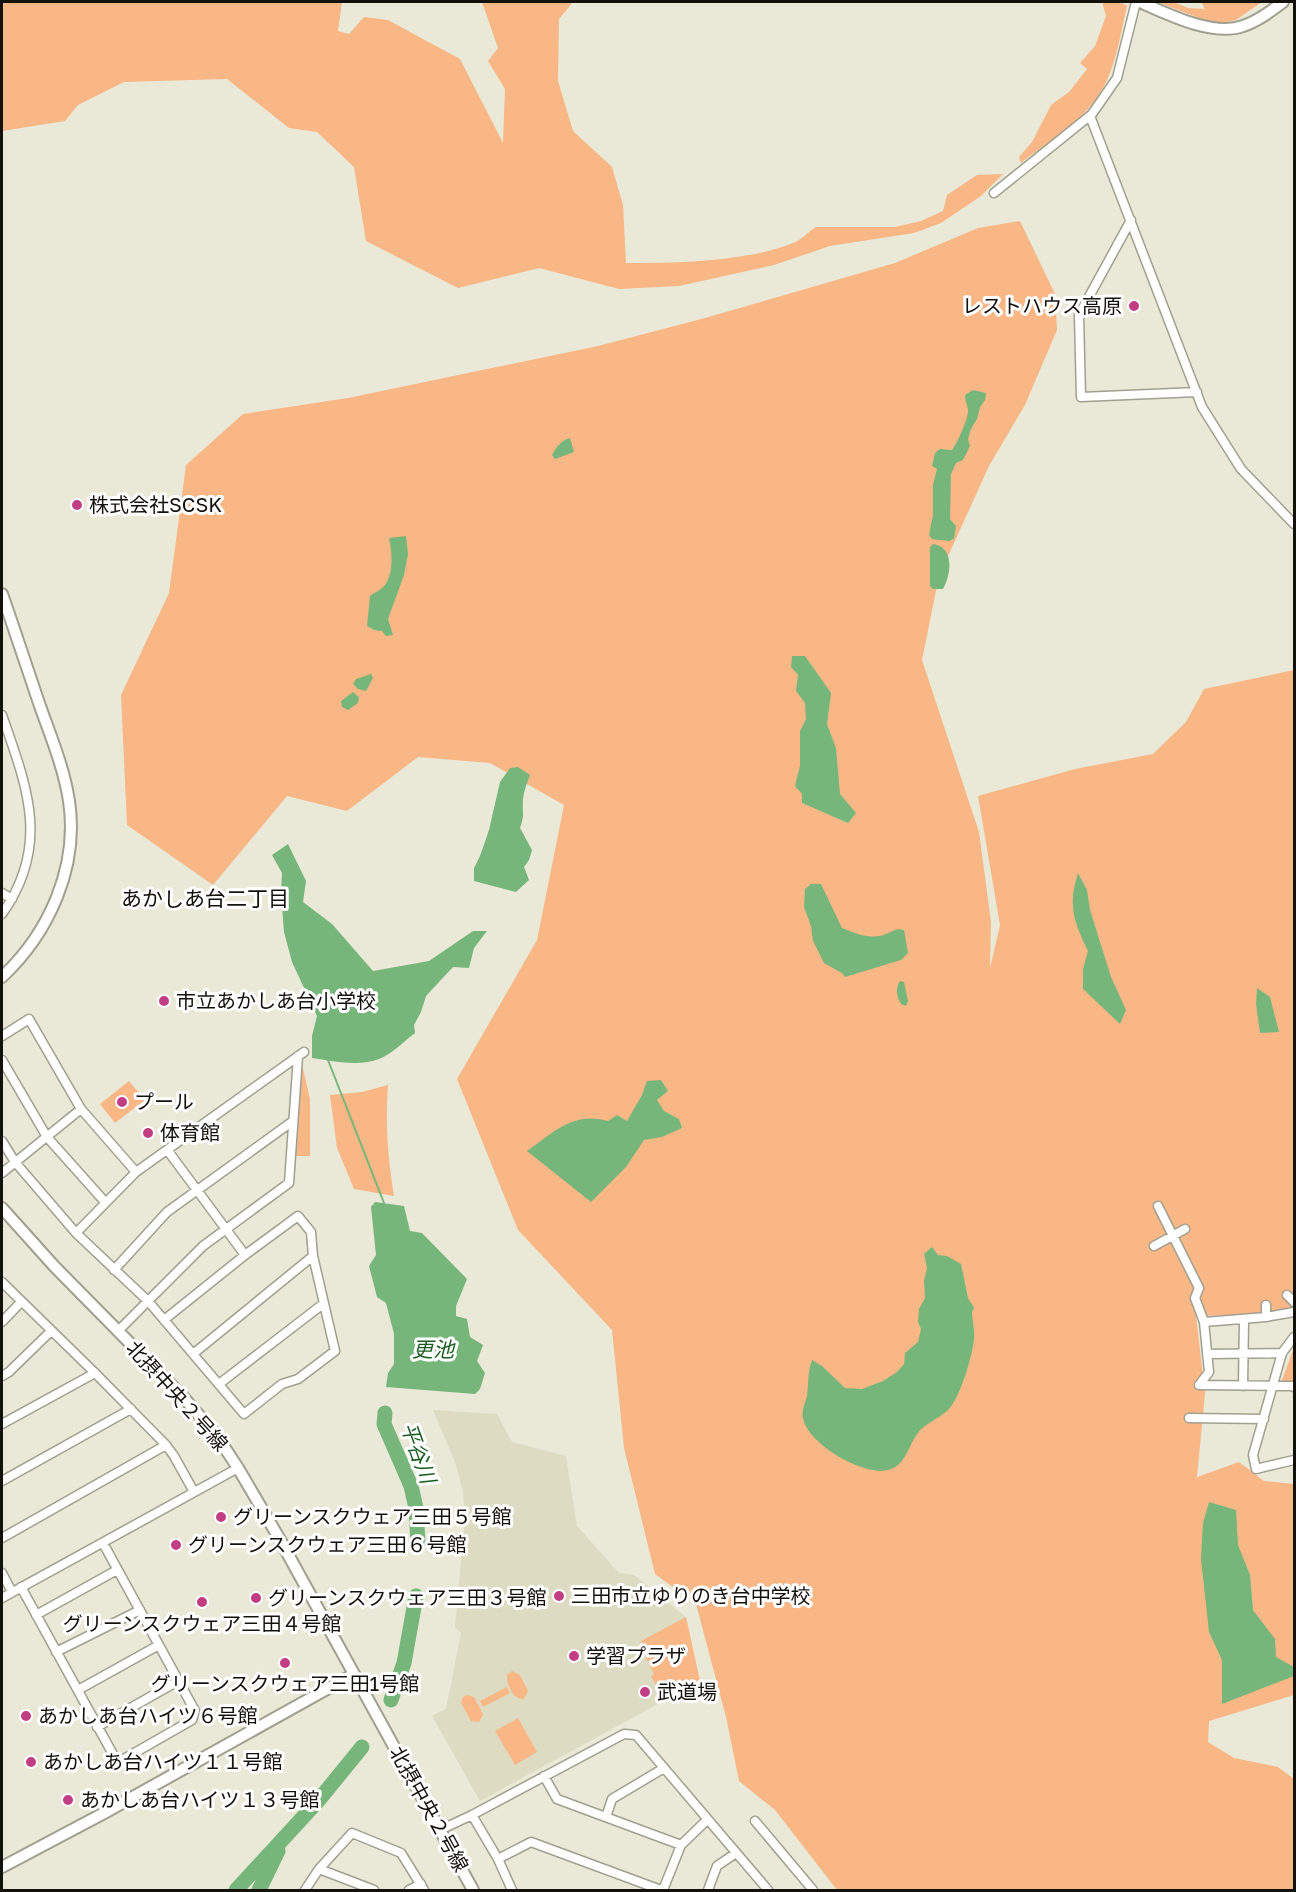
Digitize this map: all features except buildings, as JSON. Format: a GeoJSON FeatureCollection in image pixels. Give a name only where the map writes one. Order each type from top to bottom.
{"type":"FeatureCollection","features":[{"type":"Feature","properties":{"kind":"street"},"geometry":{"type":"LineString","coordinates":[[994,193],[1090,116],[1117,78],[1138,2],[1210,28],[1228,29],[1243,27],[1283,2]]}},
{"type":"Feature","properties":{"kind":"street"},"geometry":{"type":"LineString","coordinates":[[1090,116],[1202,407],[1232,458],[1294,524]]}},
{"type":"Feature","properties":{"kind":"street"},"geometry":{"type":"LineString","coordinates":[[1131,220],[1079,315],[1081,397],[1197,392]]}},
{"type":"Feature","properties":{"kind":"street"},"geometry":{"type":"LineString","coordinates":[[2,594],[60,762],[69,803],[70,823],[67,862],[53,907],[28,949],[2,977]]}},
{"type":"Feature","properties":{"kind":"street"},"geometry":{"type":"LineString","coordinates":[[2,715],[23,774],[31,811],[27,863],[12,899],[2,914]]}},
{"type":"Feature","properties":{"kind":"street"},"geometry":{"type":"LineString","coordinates":[[2,893],[12,899]]}},
{"type":"Feature","properties":{"kind":"street"},"geometry":{"type":"LineString","coordinates":[[2,1036],[29,1018],[81,1109],[136,1172]]}},
{"type":"Feature","properties":{"kind":"street"},"geometry":{"type":"LineString","coordinates":[[76,1233],[136,1172],[301,1054],[289,1183],[203,1246],[118,1330]]}},
{"type":"Feature","properties":{"kind":"street"},"geometry":{"type":"LineString","coordinates":[[2,1060],[48,1137],[105,1202]]}},
{"type":"Feature","properties":{"kind":"street"},"geometry":{"type":"LineString","coordinates":[[2,1173],[81,1109]]}},
{"type":"Feature","properties":{"kind":"street"},"geometry":{"type":"LineString","coordinates":[[114,1270],[166,1212],[293,1121]]}},
{"type":"Feature","properties":{"kind":"street"},"geometry":{"type":"LineString","coordinates":[[2,1141],[15,1162],[76,1233],[148,1301],[244,1414],[282,1384],[298,1380],[335,1351],[313,1256],[311,1232],[298,1216],[245,1255],[165,1320]]}},
{"type":"Feature","properties":{"kind":"street"},"geometry":{"type":"LineString","coordinates":[[168,1150],[245,1255]]}},
{"type":"Feature","properties":{"kind":"street"},"geometry":{"type":"LineString","coordinates":[[1158,1206],[1199,1288],[1195,1298],[1204,1322],[1209,1372],[1199,1385],[1294,1387]]}},
{"type":"Feature","properties":{"kind":"street","name":"北摂中央２号線"},"geometry":{"type":"LineString","coordinates":[[2,1208],[54,1266],[185,1399],[217,1436],[238,1468],[473,1890]]}},
{"type":"Feature","properties":{"kind":"street"},"geometry":{"type":"LineString","coordinates":[[1154,1246],[1185,1229]]}},
{"type":"Feature","properties":{"kind":"street"},"geometry":{"type":"LineString","coordinates":[[193,1354],[313,1256]]}},
{"type":"Feature","properties":{"kind":"street"},"geometry":{"type":"LineString","coordinates":[[2,1282],[166,1445],[195,1492]]}},
{"type":"Feature","properties":{"kind":"street"},"geometry":{"type":"LineString","coordinates":[[1287,1295],[1294,1302]]}},
{"type":"Feature","properties":{"kind":"street"},"geometry":{"type":"LineString","coordinates":[[2,1322],[21,1302]]}},
{"type":"Feature","properties":{"kind":"street"},"geometry":{"type":"LineString","coordinates":[[219,1384],[323,1304]]}},
{"type":"Feature","properties":{"kind":"street"},"geometry":{"type":"LineString","coordinates":[[1266,1305],[1266,1317]]}},
{"type":"Feature","properties":{"kind":"street"},"geometry":{"type":"LineString","coordinates":[[1204,1322],[1244,1320],[1294,1312]]}},
{"type":"Feature","properties":{"kind":"street"},"geometry":{"type":"LineString","coordinates":[[1243,1386],[1244,1320]]}},
{"type":"Feature","properties":{"kind":"street"},"geometry":{"type":"LineString","coordinates":[[2,1376],[51,1331]]}},
{"type":"Feature","properties":{"kind":"street"},"geometry":{"type":"LineString","coordinates":[[1294,1337],[1282,1353],[1253,1455],[1256,1469],[1294,1460]]}},
{"type":"Feature","properties":{"kind":"street"},"geometry":{"type":"LineString","coordinates":[[1207,1354],[1282,1353]]}},
{"type":"Feature","properties":{"kind":"street"},"geometry":{"type":"LineString","coordinates":[[2,1424],[95,1373]]}},
{"type":"Feature","properties":{"kind":"street"},"geometry":{"type":"LineString","coordinates":[[2,1481],[131,1408]]}},
{"type":"Feature","properties":{"kind":"street"},"geometry":{"type":"LineString","coordinates":[[1189,1418],[1264,1419]]}},
{"type":"Feature","properties":{"kind":"street"},"geometry":{"type":"LineString","coordinates":[[2,1538],[166,1445]]}},
{"type":"Feature","properties":{"kind":"street"},"geometry":{"type":"LineString","coordinates":[[2,1598],[238,1468]]}},
{"type":"Feature","properties":{"kind":"street"},"geometry":{"type":"LineString","coordinates":[[2,1573],[36,1615],[115,1758],[122,1760],[192,1719],[195,1711],[103,1543]]}},
{"type":"Feature","properties":{"kind":"street"},"geometry":{"type":"LineString","coordinates":[[36,1615],[117,1570]]}},
{"type":"Feature","properties":{"kind":"street"},"geometry":{"type":"LineString","coordinates":[[56,1652],[140,1610]]}},
{"type":"Feature","properties":{"kind":"street"},"geometry":{"type":"LineString","coordinates":[[78,1690],[159,1645]]}},
{"type":"Feature","properties":{"kind":"street"},"geometry":{"type":"LineString","coordinates":[[2,1868],[354,1674]]}},
{"type":"Feature","properties":{"kind":"street"},"geometry":{"type":"LineString","coordinates":[[97,1727],[178,1681]]}},
{"type":"Feature","properties":{"kind":"street"},"geometry":{"type":"LineString","coordinates":[[440,1830],[624,1734],[636,1735],[768,1890]]}},
{"type":"Feature","properties":{"kind":"street"},"geometry":{"type":"LineString","coordinates":[[606,1817],[612,1799],[664,1768]]}},
{"type":"Feature","properties":{"kind":"street"},"geometry":{"type":"LineString","coordinates":[[544,1776],[557,1799],[681,1845]]}},
{"type":"Feature","properties":{"kind":"street"},"geometry":{"type":"LineString","coordinates":[[472,1815],[498,1859],[512,1890]]}},
{"type":"Feature","properties":{"kind":"street"},"geometry":{"type":"LineString","coordinates":[[498,1859],[531,1842],[662,1890],[681,1845],[707,1820]]}},
{"type":"Feature","properties":{"kind":"street"},"geometry":{"type":"LineString","coordinates":[[756,1821],[813,1890]]}},
{"type":"Feature","properties":{"kind":"street"},"geometry":{"type":"LineString","coordinates":[[306,1890],[319,1869],[352,1833],[401,1853],[422,1887],[409,1890]]}},
{"type":"Feature","properties":{"kind":"street"},"geometry":{"type":"LineString","coordinates":[[708,1890],[717,1866],[736,1853]]}},
{"type":"Feature","properties":{"kind":"street"},"geometry":{"type":"LineString","coordinates":[[319,1869],[374,1890]]}},
{"type":"Feature","properties":{"kind":"shaded area"},"geometry":{"type":"Polygon","coordinates":[[[2,2],[342,2],[338,31],[349,34],[364,17],[388,20],[460,59],[503,143],[505,89],[488,61],[498,48],[482,2],[573,2],[559,19],[558,81],[573,131],[612,167],[623,205],[626,263],[689,262],[733,258],[793,243],[816,227],[895,227],[921,221],[943,211],[947,195],[977,175],[1003,174],[981,196],[941,223],[914,233],[830,246],[774,265],[679,286],[619,289],[539,268],[458,288],[366,241],[354,167],[317,132],[289,128],[227,79],[124,82],[78,105],[65,121],[2,131],[2,2]]]}},
{"type":"Feature","properties":{"kind":"shaded area"},"geometry":{"type":"Polygon","coordinates":[[[1102,2],[1121,2],[1127,6],[1108,78],[1096,99],[1080,117],[1021,163],[1019,157],[1032,142],[1051,105],[1069,92],[1087,69],[1080,63],[1095,46],[1106,16],[1102,2]]]}},
{"type":"Feature","properties":{"kind":"shaded area"},"geometry":{"type":"Polygon","coordinates":[[[1157,2],[1174,2],[1188,8],[1205,9],[1201,2],[1262,2],[1236,20],[1215,24],[1157,2]]]}},
{"type":"Feature","properties":{"kind":"shaded area"},"geometry":{"type":"Polygon","coordinates":[[[1020,221],[1055,294],[1057,330],[1025,405],[989,466],[939,576],[922,660],[979,832],[991,922],[990,968],[1000,925],[978,796],[1075,769],[1153,754],[1186,722],[1204,689],[1294,670],[1294,1313],[1196,1316],[1205,1393],[1197,1477],[1239,1462],[1264,1481],[1294,1484],[1294,1695],[1209,1721],[1208,1742],[1234,1758],[1278,1767],[1294,1779],[1294,1890],[837,1890],[775,1810],[739,1781],[726,1717],[696,1604],[655,1574],[624,1448],[612,1330],[518,1230],[457,1079],[537,940],[564,805],[490,763],[418,757],[347,811],[287,796],[213,885],[127,825],[121,695],[169,593],[186,465],[243,414],[348,398],[598,346],[705,318],[895,263],[978,228],[1020,221]]]}},
{"type":"Feature","properties":{"kind":"shaded area"},"geometry":{"type":"Polygon","coordinates":[[[301,1060],[310,1099],[310,1156],[294,1156],[301,1060]]]}},
{"type":"Feature","properties":{"kind":"shaded area","name":"プール"},"geometry":{"type":"Polygon","coordinates":[[[129,1081],[145,1100],[115,1123],[100,1104],[129,1081]]]}},
{"type":"Feature","properties":{"kind":"shaded area"},"geometry":{"type":"Polygon","coordinates":[[[388,1085],[388,1141],[394,1196],[354,1189],[337,1148],[330,1095],[362,1092],[388,1085]]]}},
{"type":"Feature","properties":{"kind":"shaded area"},"geometry":{"type":"Polygon","coordinates":[[[1294,1348],[1294,1391],[1279,1388],[1294,1348]]]}},
{"type":"Feature","properties":{"kind":"shaded area","name":"三田市立ゆりのき台中学校"},"geometry":{"type":"Polygon","coordinates":[[[433,1410],[497,1414],[512,1442],[566,1456],[577,1526],[619,1573],[634,1575],[686,1617],[700,1681],[480,1801],[432,1716],[446,1709],[461,1633],[455,1627],[465,1517],[463,1491],[455,1462],[433,1410]]]}},
{"type":"Feature","properties":{"kind":"shaded area"},"geometry":{"type":"Polygon","coordinates":[[[686,1617],[700,1681],[664,1700],[651,1676],[654,1674],[646,1658],[649,1655],[641,1641],[686,1617]]]}},
{"type":"Feature","properties":{"kind":"shaded area"},"geometry":{"type":"Polygon","coordinates":[[[512,1671],[520,1675],[528,1691],[524,1699],[517,1698],[509,1688],[507,1675],[512,1671]]]}},
{"type":"Feature","properties":{"kind":"shaded area"},"geometry":{"type":"Polygon","coordinates":[[[507,1687],[510,1693],[483,1707],[480,1701],[507,1687]]]}},
{"type":"Feature","properties":{"kind":"shaded area"},"geometry":{"type":"Polygon","coordinates":[[[467,1695],[474,1697],[483,1714],[479,1722],[471,1721],[461,1703],[463,1697],[467,1695]]]}},
{"type":"Feature","properties":{"kind":"shaded area"},"geometry":{"type":"Polygon","coordinates":[[[518,1718],[537,1752],[515,1765],[495,1731],[518,1718]]]}},
{"type":"Feature","properties":{"kind":"water"},"geometry":{"type":"Polygon","coordinates":[[[973,390],[986,393],[971,429],[968,439],[970,446],[963,460],[956,463],[951,474],[950,519],[956,526],[954,539],[949,541],[932,539],[929,535],[933,515],[933,485],[937,469],[932,466],[935,453],[940,449],[952,450],[954,447],[967,418],[965,395],[973,390]]]}},
{"type":"Feature","properties":{"kind":"water"},"geometry":{"type":"Polygon","coordinates":[[[570,438],[574,452],[555,459],[552,455],[557,447],[570,438]]]}},
{"type":"Feature","properties":{"kind":"water"},"geometry":{"type":"Polygon","coordinates":[[[406,536],[408,554],[404,575],[388,619],[393,635],[386,636],[382,631],[367,626],[370,596],[384,586],[390,574],[389,538],[406,536]]]}},
{"type":"Feature","properties":{"kind":"water"},"geometry":{"type":"Polygon","coordinates":[[[933,544],[945,550],[948,556],[948,576],[943,589],[933,589],[930,586],[930,547],[933,544]]]}},
{"type":"Feature","properties":{"kind":"water"},"geometry":{"type":"Polygon","coordinates":[[[792,656],[805,656],[831,693],[827,724],[836,748],[840,794],[856,813],[848,823],[802,803],[802,794],[795,786],[800,766],[800,731],[806,719],[805,703],[796,691],[798,675],[791,667],[792,656]]]}},
{"type":"Feature","properties":{"kind":"water"},"geometry":{"type":"Polygon","coordinates":[[[371,674],[373,678],[366,691],[358,689],[353,684],[356,679],[371,674]]]}},
{"type":"Feature","properties":{"kind":"water"},"geometry":{"type":"Polygon","coordinates":[[[353,692],[359,697],[358,703],[348,710],[342,707],[341,701],[353,692]]]}},
{"type":"Feature","properties":{"kind":"water"},"geometry":{"type":"Polygon","coordinates":[[[518,767],[530,775],[523,796],[523,816],[520,828],[532,850],[524,867],[529,880],[516,892],[474,881],[474,868],[489,830],[500,782],[510,768],[518,767]]]}},
{"type":"Feature","properties":{"kind":"water"},"geometry":{"type":"Polygon","coordinates":[[[288,844],[306,881],[303,902],[332,924],[373,971],[429,961],[473,931],[487,931],[474,948],[469,968],[453,967],[426,996],[414,1025],[415,1033],[384,1057],[363,1063],[312,1058],[312,1036],[317,1016],[292,962],[284,932],[282,873],[272,855],[288,844]]]}},
{"type":"Feature","properties":{"kind":"water"},"geometry":{"type":"Polygon","coordinates":[[[1078,873],[1087,890],[1090,910],[1111,977],[1126,1010],[1120,1024],[1083,989],[1083,969],[1088,951],[1074,913],[1073,895],[1078,873]]]}},
{"type":"Feature","properties":{"kind":"water"},"geometry":{"type":"Polygon","coordinates":[[[811,884],[821,884],[842,928],[870,936],[881,936],[904,930],[908,953],[901,960],[845,977],[824,963],[813,941],[811,926],[804,907],[805,889],[811,884]]]}},
{"type":"Feature","properties":{"kind":"water"},"geometry":{"type":"Polygon","coordinates":[[[900,981],[904,982],[908,1001],[906,1006],[901,1004],[898,996],[897,987],[900,981]]]}},
{"type":"Feature","properties":{"kind":"water"},"geometry":{"type":"Polygon","coordinates":[[[1257,988],[1270,997],[1279,1032],[1260,1033],[1256,1004],[1257,988]]]}},
{"type":"Feature","properties":{"kind":"water"},"geometry":{"type":"Polygon","coordinates":[[[661,1080],[668,1091],[657,1100],[664,1111],[679,1119],[682,1128],[662,1137],[644,1140],[626,1167],[591,1202],[527,1151],[564,1125],[574,1121],[596,1119],[608,1121],[617,1115],[627,1121],[647,1081],[661,1080]]]}},
{"type":"Feature","properties":{"kind":"water","name":"更池"},"geometry":{"type":"Polygon","coordinates":[[[375,1202],[404,1206],[410,1231],[422,1233],[467,1279],[456,1306],[456,1316],[467,1319],[470,1337],[483,1345],[477,1361],[485,1373],[480,1389],[475,1394],[386,1387],[388,1373],[394,1364],[394,1334],[386,1303],[377,1297],[369,1266],[376,1255],[371,1207],[375,1202]]]}},
{"type":"Feature","properties":{"kind":"water"},"geometry":{"type":"Polygon","coordinates":[[[932,1247],[938,1255],[947,1256],[961,1264],[968,1298],[974,1308],[972,1312],[974,1339],[968,1367],[952,1405],[921,1430],[900,1463],[891,1469],[880,1471],[868,1469],[826,1448],[807,1428],[802,1413],[807,1396],[810,1365],[812,1360],[822,1366],[845,1388],[862,1389],[883,1381],[897,1372],[904,1364],[905,1353],[918,1342],[921,1329],[918,1322],[919,1309],[925,1298],[924,1280],[927,1268],[924,1254],[932,1247]]]}},
{"type":"Feature","properties":{"kind":"water"},"geometry":{"type":"Polygon","coordinates":[[[1209,1502],[1236,1510],[1238,1545],[1250,1575],[1253,1610],[1275,1639],[1276,1657],[1294,1667],[1294,1676],[1222,1704],[1222,1660],[1209,1632],[1201,1559],[1203,1523],[1209,1502]]]}},
{"type":"Feature","properties":{"kind":"waterway"},"geometry":{"type":"LineString","coordinates":[[328,1060],[384,1203]]}},
{"type":"Feature","properties":{"kind":"waterway","name":"平谷川"},"geometry":{"type":"LineString","coordinates":[[385,1413],[384,1424],[411,1486],[416,1508],[418,1543]]}},
{"type":"Feature","properties":{"kind":"waterway","name":"平谷川"},"geometry":{"type":"LineString","coordinates":[[391,1700],[404,1663],[416,1596]]}},
{"type":"Feature","properties":{"kind":"waterway","name":"平谷川"},"geometry":{"type":"LineString","coordinates":[[236,1890],[318,1801],[362,1747]]}},
{"type":"Feature","properties":{"kind":"waterway"},"geometry":{"type":"LineString","coordinates":[[259,1890],[278,1851]]}},
{"type":"Feature","properties":{"kind":"place","name":"レストハウス高原"},"geometry":{"type":"Point","coordinates":[1134,306]}},
{"type":"Feature","properties":{"kind":"place","name":"株式会社SCSK"},"geometry":{"type":"Point","coordinates":[77,505]}},
{"type":"Feature","properties":{"kind":"place","name":"市立あかしあ台小学校"},"geometry":{"type":"Point","coordinates":[164,1001]}},
{"type":"Feature","properties":{"kind":"place","name":"プール"},"geometry":{"type":"Point","coordinates":[122,1102]}},
{"type":"Feature","properties":{"kind":"place","name":"体育館"},"geometry":{"type":"Point","coordinates":[148,1133]}},
{"type":"Feature","properties":{"kind":"place","name":"グリーンスクウェア三田５号館"},"geometry":{"type":"Point","coordinates":[221,1517]}},
{"type":"Feature","properties":{"kind":"place","name":"グリーンスクウェア三田６号館"},"geometry":{"type":"Point","coordinates":[176,1545]}},
{"type":"Feature","properties":{"kind":"place","name":"三田市立ゆりのき台中学校"},"geometry":{"type":"Point","coordinates":[559,1596]}},
{"type":"Feature","properties":{"kind":"place","name":"グリーンスクウェア三田３号館"},"geometry":{"type":"Point","coordinates":[256,1598]}},
{"type":"Feature","properties":{"kind":"place","name":"グリーンスクウェア三田４号館"},"geometry":{"type":"Point","coordinates":[202,1602]}},
{"type":"Feature","properties":{"kind":"place","name":"学習プラザ"},"geometry":{"type":"Point","coordinates":[574,1656]}},
{"type":"Feature","properties":{"kind":"place","name":"グリーンスクウェア三田1号館"},"geometry":{"type":"Point","coordinates":[285,1663]}},
{"type":"Feature","properties":{"kind":"place","name":"武道場"},"geometry":{"type":"Point","coordinates":[645,1692]}},
{"type":"Feature","properties":{"kind":"place","name":"あかしあ台ハイツ６号館"},"geometry":{"type":"Point","coordinates":[26,1716]}},
{"type":"Feature","properties":{"kind":"place","name":"あかしあ台ハイツ１１号館"},"geometry":{"type":"Point","coordinates":[31,1762]}},
{"type":"Feature","properties":{"kind":"place","name":"あかしあ台ハイツ１３号館"},"geometry":{"type":"Point","coordinates":[68,1800]}},
{"type":"Feature","properties":{"kind":"district","name":"あかしあ台二丁目"},"geometry":{"type":"Point","coordinates":[205,899]}}]}
